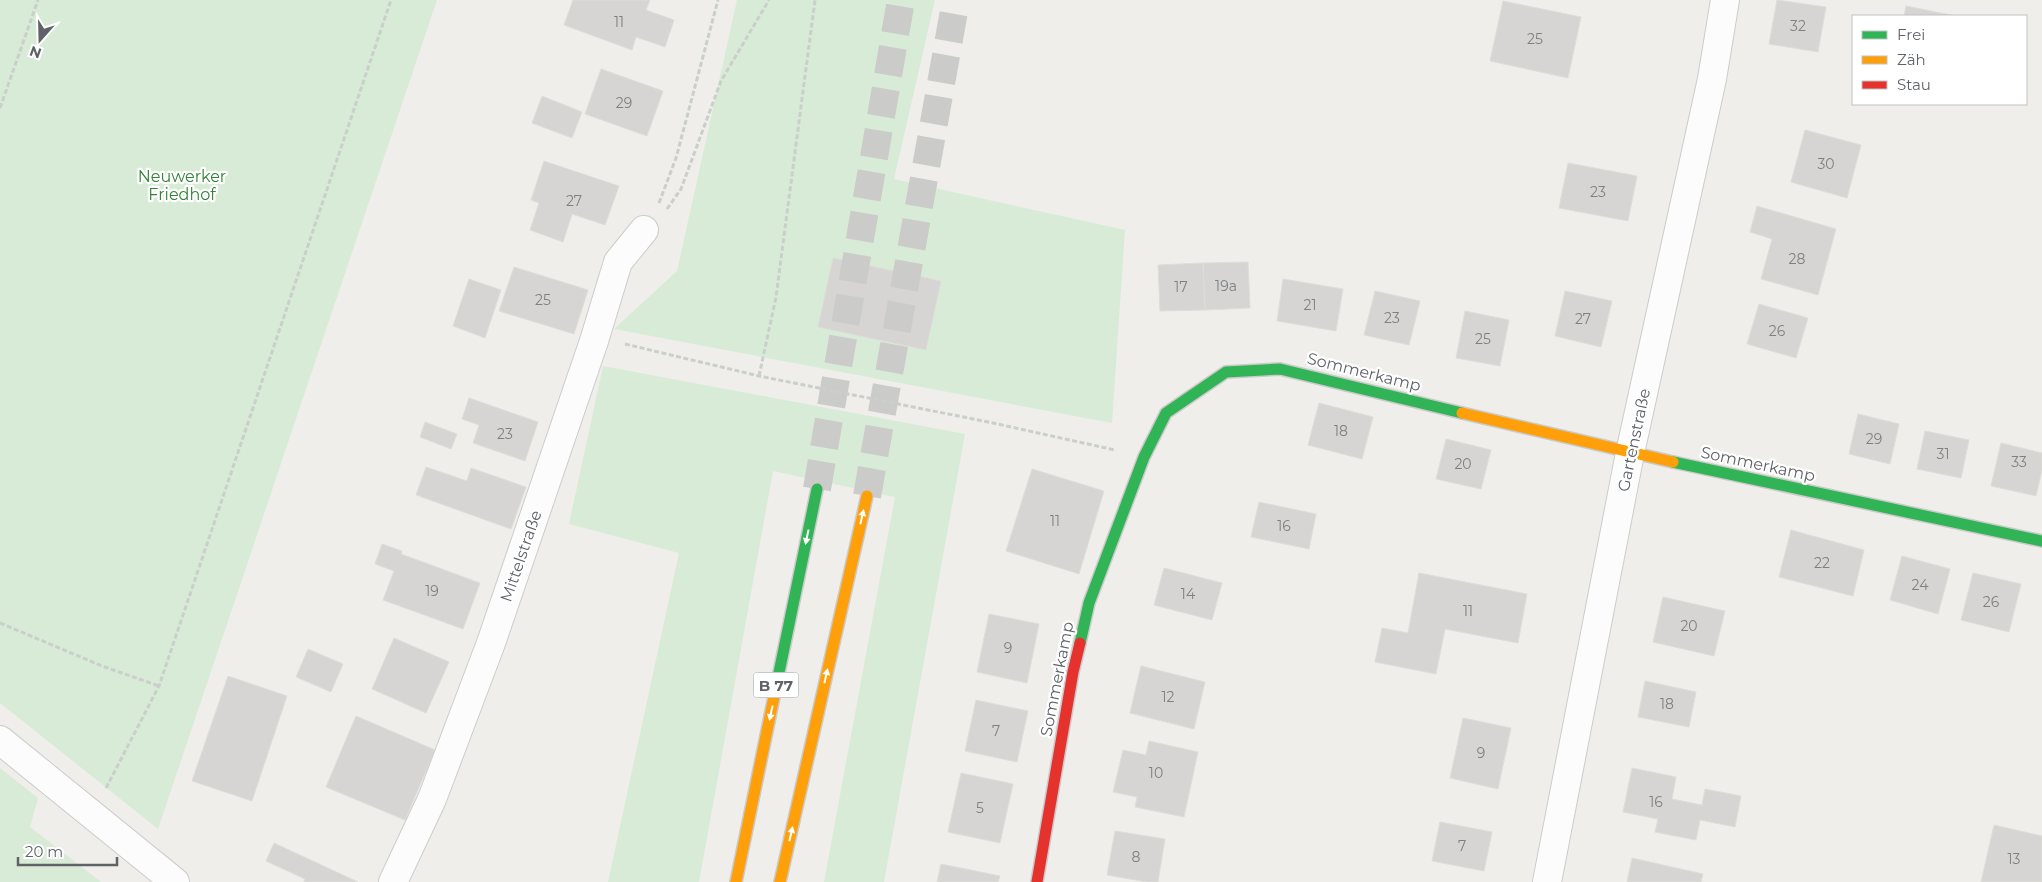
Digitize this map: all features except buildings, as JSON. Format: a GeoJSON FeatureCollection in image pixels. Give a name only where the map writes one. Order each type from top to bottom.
{"type":"FeatureCollection","features":[{"type":"Feature","properties":{"kind":"main road","name":"Sommerkamp"},"geometry":{"type":"LineString","coordinates":[[1037,882],[1073,672],[1090,603],[1144,457],[1166,413],[1226,372],[1280,369],[1630,453],[2042,541]]}},
{"type":"Feature","properties":{"kind":"main road","name":"B 77"},"geometry":{"type":"LineString","coordinates":[[736,882],[817,489]]}},
{"type":"Feature","properties":{"kind":"main road","name":"B 77"},"geometry":{"type":"LineString","coordinates":[[780,882],[867,496]]}},
{"type":"Feature","properties":{"kind":"street","name":"Gartenstraße"},"geometry":{"type":"LineString","coordinates":[[1547,882],[1630,453],[1712,79],[1725,0]]}},
{"type":"Feature","properties":{"kind":"street","name":"Mittelstraße"},"geometry":{"type":"LineString","coordinates":[[393,882],[432,800],[491,643],[594,340],[618,262],[644,230]]}},
{"type":"Feature","properties":{"kind":"street"},"geometry":{"type":"LineString","coordinates":[[0,740],[175,882]]}},
{"type":"Feature","properties":{"kind":"path"},"geometry":{"type":"LineString","coordinates":[[0,108],[38,0]]}},
{"type":"Feature","properties":{"kind":"path"},"geometry":{"type":"LineString","coordinates":[[92,815],[159,686],[391,0]]}},
{"type":"Feature","properties":{"kind":"path"},"geometry":{"type":"LineString","coordinates":[[644,230],[657,211],[676,158],[718,0]]}},
{"type":"Feature","properties":{"kind":"path"},"geometry":{"type":"LineString","coordinates":[[644,230],[665,212],[681,189],[721,81],[769,0]]}},
{"type":"Feature","properties":{"kind":"path"},"geometry":{"type":"LineString","coordinates":[[759,376],[776,297],[816,0]]}},
{"type":"Feature","properties":{"kind":"path"},"geometry":{"type":"LineString","coordinates":[[594,340],[633,345],[759,376],[993,423],[1144,457]]}},
{"type":"Feature","properties":{"kind":"path"},"geometry":{"type":"LineString","coordinates":[[0,623],[102,666],[159,686]]}},
{"type":"Feature","properties":{"kind":"green space","name":"Neuwerker Friedhof"},"geometry":{"type":"Polygon","coordinates":[[[0,0],[437,0],[158,829],[0,703],[0,0]]]}},
{"type":"Feature","properties":{"kind":"green space"},"geometry":{"type":"Polygon","coordinates":[[[737,0],[935,0],[894,179],[1125,230],[1112,423],[614,329],[677,271],[737,0]]]}},
{"type":"Feature","properties":{"kind":"green space"},"geometry":{"type":"Polygon","coordinates":[[[603,366],[965,434],[884,882],[824,882],[895,497],[773,471],[699,882],[608,882],[679,553],[569,524],[603,366]]]}},
{"type":"Feature","properties":{"kind":"green space"},"geometry":{"type":"Polygon","coordinates":[[[0,768],[38,798],[30,827],[101,882],[0,882],[0,768]]]}},
{"type":"Feature","properties":{"kind":"tunnel"},"geometry":{"type":"LineString","coordinates":[[817,489],[901,0]]}},
{"type":"Feature","properties":{"kind":"tunnel"},"geometry":{"type":"LineString","coordinates":[[867,496],[956,0]]}},
{"type":"Feature","properties":{"kind":"traffic: fast"},"geometry":{"type":"LineString","coordinates":[[1080,643],[1089,603],[1144,457],[1166,413],[1226,372],[1280,369],[1462,413]]}},
{"type":"Feature","properties":{"kind":"traffic: fast"},"geometry":{"type":"LineString","coordinates":[[1673,462],[2042,541]]}},
{"type":"Feature","properties":{"kind":"traffic: fast"},"geometry":{"type":"LineString","coordinates":[[776,687],[817,489]]}},
{"type":"Feature","properties":{"kind":"traffic: slow"},"geometry":{"type":"LineString","coordinates":[[1462,413],[1673,462]]}},
{"type":"Feature","properties":{"kind":"traffic: slow"},"geometry":{"type":"LineString","coordinates":[[780,882],[867,496]]}},
{"type":"Feature","properties":{"kind":"traffic: slow"},"geometry":{"type":"LineString","coordinates":[[736,882],[776,687]]}},
{"type":"Feature","properties":{"kind":"traffic: jam"},"geometry":{"type":"LineString","coordinates":[[1037,882],[1073,672],[1080,643]]}}]}
